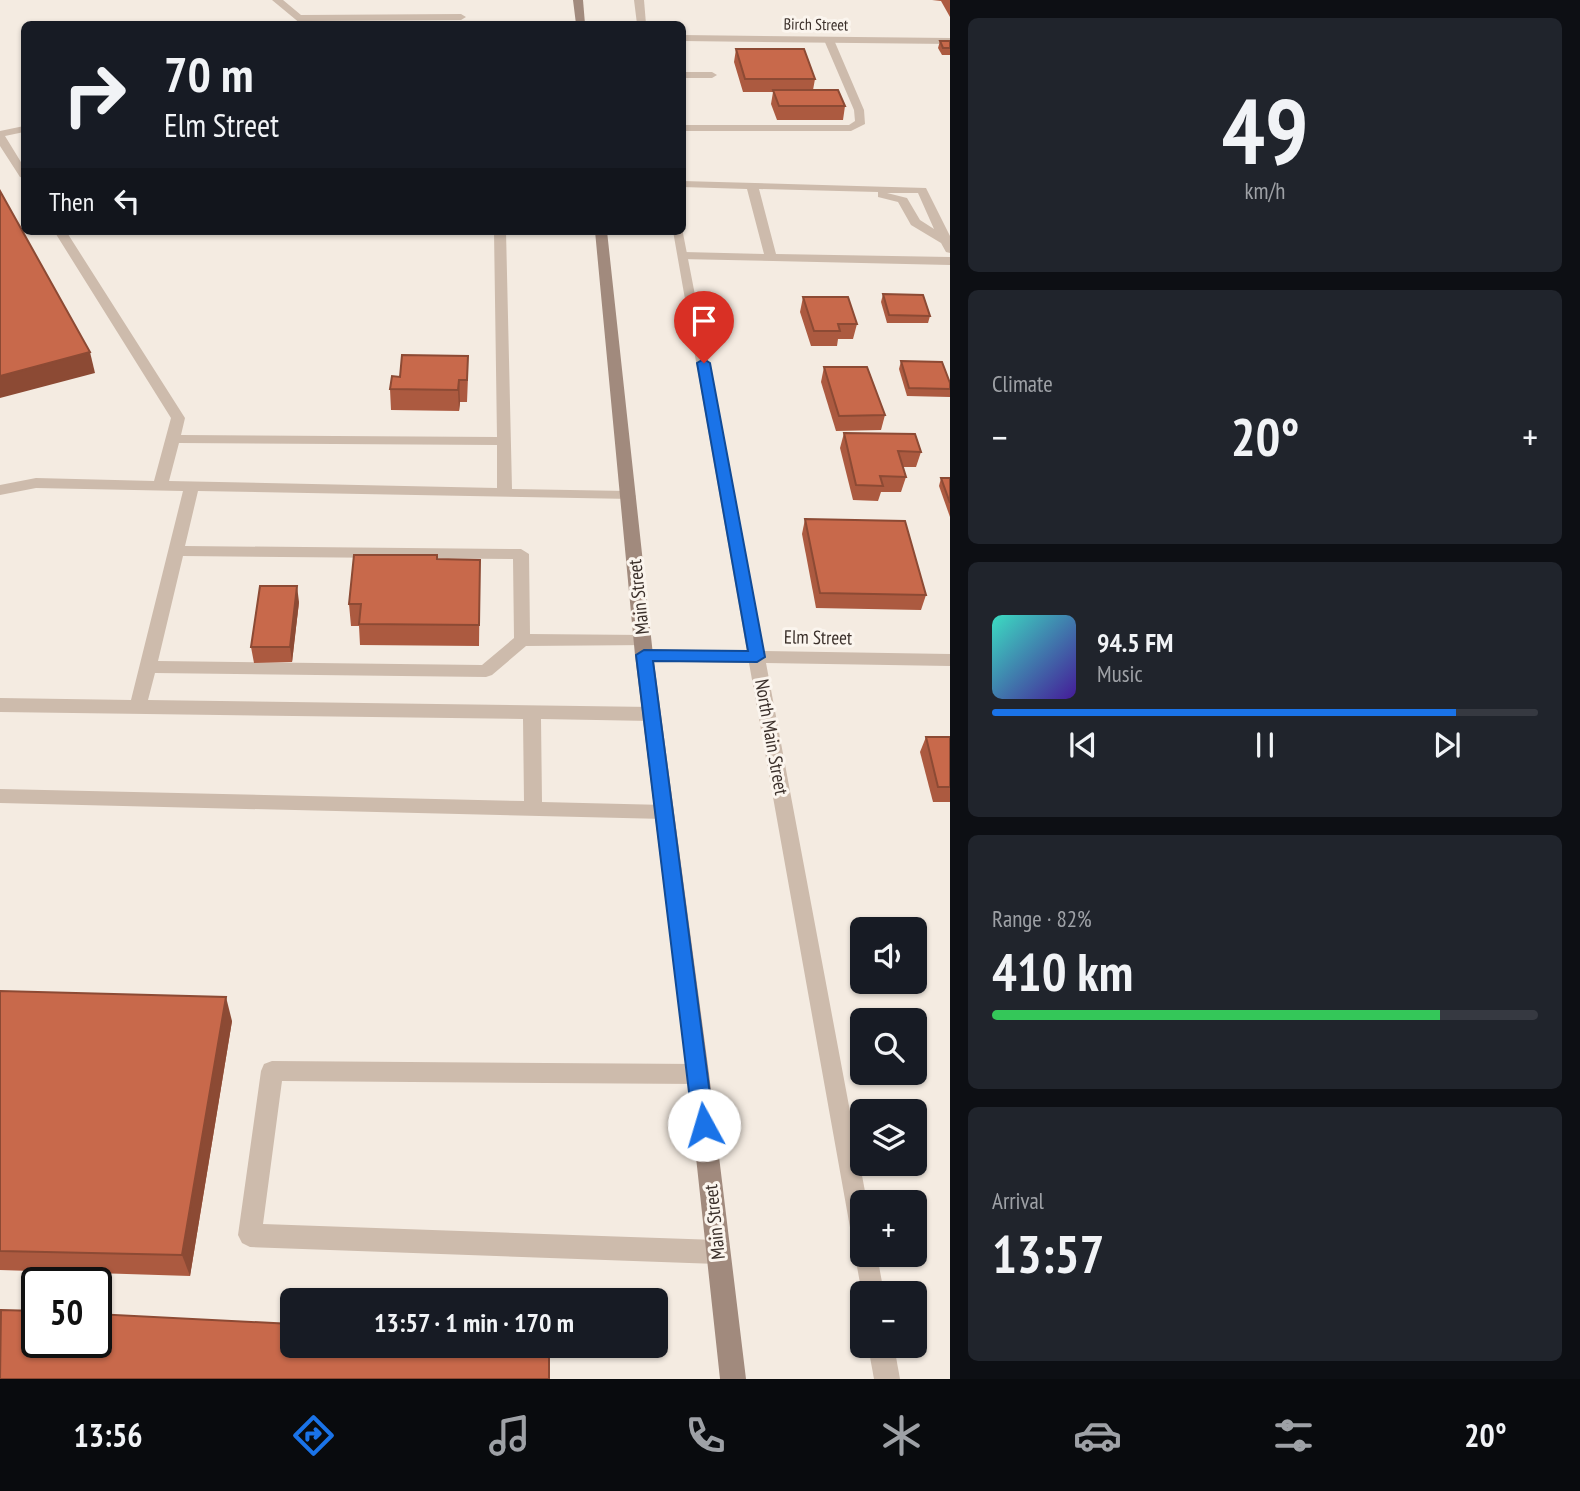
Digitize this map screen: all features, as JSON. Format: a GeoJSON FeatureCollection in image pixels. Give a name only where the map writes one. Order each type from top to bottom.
{"type":"FeatureCollection","features":[{"type":"Feature","properties":{"kind":"main road"},"geometry":{"type":"LineString","coordinates":[[578,0],[581,21]]}},
{"type":"Feature","properties":{"kind":"main road","name":"Main Street"},"geometry":{"type":"LineString","coordinates":[[601,235],[643,648],[698,1074],[733,1379]]}},
{"type":"Feature","properties":{"kind":"street"},"geometry":{"type":"LineString","coordinates":[[277,0],[302,21],[461,17]]}},
{"type":"Feature","properties":{"kind":"street"},"geometry":{"type":"LineString","coordinates":[[639,0],[642,21]]}},
{"type":"Feature","properties":{"kind":"street","name":"Birch Street"},"geometry":{"type":"LineString","coordinates":[[686,38],[950,41]]}},
{"type":"Feature","properties":{"kind":"street"},"geometry":{"type":"LineString","coordinates":[[686,128],[851,128],[861,122],[859,110],[829,40]]}},
{"type":"Feature","properties":{"kind":"street"},"geometry":{"type":"LineString","coordinates":[[686,75],[712,75]]}},
{"type":"Feature","properties":{"kind":"street"},"geometry":{"type":"LineString","coordinates":[[21,130],[0,135],[21,170]]}},
{"type":"Feature","properties":{"kind":"street"},"geometry":{"type":"LineString","coordinates":[[686,184],[922,190],[948,245]]}},
{"type":"Feature","properties":{"kind":"street"},"geometry":{"type":"LineString","coordinates":[[757,186],[782,194],[888,195],[903,200],[915,222],[948,245]]}},
{"type":"Feature","properties":{"kind":"street"},"geometry":{"type":"LineString","coordinates":[[757,186],[771,258]]}},
{"type":"Feature","properties":{"kind":"street"},"geometry":{"type":"LineString","coordinates":[[63,235],[178,418],[160,486]]}},
{"type":"Feature","properties":{"kind":"street"},"geometry":{"type":"LineString","coordinates":[[500,235],[506,493]]}},
{"type":"Feature","properties":{"kind":"street","name":"North Main Street"},"geometry":{"type":"LineString","coordinates":[[680,235],[853,1190]]}},
{"type":"Feature","properties":{"kind":"street"},"geometry":{"type":"LineString","coordinates":[[684,256],[950,261]]}},
{"type":"Feature","properties":{"kind":"street"},"geometry":{"type":"LineString","coordinates":[[173,439],[505,441]]}},
{"type":"Feature","properties":{"kind":"street"},"geometry":{"type":"LineString","coordinates":[[0,490],[36,483],[628,496]]}},
{"type":"Feature","properties":{"kind":"street"},"geometry":{"type":"LineString","coordinates":[[138,707],[192,486]]}},
{"type":"Feature","properties":{"kind":"street"},"geometry":{"type":"LineString","coordinates":[[148,667],[486,671],[523,640],[521,554],[176,551]]}},
{"type":"Feature","properties":{"kind":"street","name":"Elm Street"},"geometry":{"type":"LineString","coordinates":[[523,640],[757,657],[950,660]]}},
{"type":"Feature","properties":{"kind":"street"},"geometry":{"type":"LineString","coordinates":[[0,705],[652,715]]}},
{"type":"Feature","properties":{"kind":"street"},"geometry":{"type":"LineString","coordinates":[[532,712],[533,808]]}},
{"type":"Feature","properties":{"kind":"street"},"geometry":{"type":"LineString","coordinates":[[0,796],[665,812]]}},
{"type":"Feature","properties":{"kind":"street"},"geometry":{"type":"LineString","coordinates":[[698,1074],[272,1071],[250,1234],[717,1252]]}},
{"type":"Feature","properties":{"kind":"street"},"geometry":{"type":"LineString","coordinates":[[883,1358],[887,1379]]}},
{"type":"Feature","properties":{"kind":"building"},"geometry":{"type":"Polygon","coordinates":[[[940,41],[950,41],[950,48],[943,48],[940,41]]]}},
{"type":"Feature","properties":{"kind":"building"},"geometry":{"type":"Polygon","coordinates":[[[736,49],[804,49],[815,79],[745,79],[736,49]]]}},
{"type":"Feature","properties":{"kind":"building"},"geometry":{"type":"Polygon","coordinates":[[[773,90],[838,90],[845,106],[779,106],[773,90]]]}},
{"type":"Feature","properties":{"kind":"building"},"geometry":{"type":"Polygon","coordinates":[[[0,191],[21,229],[21,235],[25,235],[90,352],[0,376],[0,191]]]}},
{"type":"Feature","properties":{"kind":"building"},"geometry":{"type":"Polygon","coordinates":[[[883,294],[923,295],[930,316],[889,315],[883,294]]]}},
{"type":"Feature","properties":{"kind":"building"},"geometry":{"type":"Polygon","coordinates":[[[803,297],[848,297],[857,324],[838,324],[840,331],[814,331],[803,297]]]}},
{"type":"Feature","properties":{"kind":"building"},"geometry":{"type":"Polygon","coordinates":[[[402,355],[468,356],[467,380],[459,380],[458,390],[390,389],[392,376],[400,377],[402,355]]]}},
{"type":"Feature","properties":{"kind":"building"},"geometry":{"type":"Polygon","coordinates":[[[901,361],[942,362],[950,389],[909,388],[901,361]]]}},
{"type":"Feature","properties":{"kind":"building"},"geometry":{"type":"Polygon","coordinates":[[[824,367],[867,367],[885,415],[839,416],[824,367]]]}},
{"type":"Feature","properties":{"kind":"building"},"geometry":{"type":"Polygon","coordinates":[[[844,433],[915,434],[921,452],[898,451],[906,477],[880,476],[883,486],[856,485],[844,433]]]}},
{"type":"Feature","properties":{"kind":"building"},"geometry":{"type":"Polygon","coordinates":[[[941,478],[950,478],[950,503],[941,478]]]}},
{"type":"Feature","properties":{"kind":"building"},"geometry":{"type":"Polygon","coordinates":[[[805,519],[905,521],[926,595],[820,593],[805,519]]]}},
{"type":"Feature","properties":{"kind":"building"},"geometry":{"type":"Polygon","coordinates":[[[354,555],[437,555],[437,559],[480,560],[479,625],[359,624],[361,604],[349,604],[354,555]]]}},
{"type":"Feature","properties":{"kind":"building"},"geometry":{"type":"Polygon","coordinates":[[[260,586],[297,586],[290,647],[251,647],[260,586]]]}},
{"type":"Feature","properties":{"kind":"building"},"geometry":{"type":"Polygon","coordinates":[[[926,737],[950,737],[950,787],[938,787],[926,737]]]}},
{"type":"Feature","properties":{"kind":"building"},"geometry":{"type":"Polygon","coordinates":[[[0,991],[226,997],[182,1255],[0,1251],[0,991]]]}},
{"type":"Feature","properties":{"kind":"building"},"geometry":{"type":"Polygon","coordinates":[[[1,1310],[21,1311],[21,1358],[112,1358],[112,1315],[280,1323],[280,1358],[549,1358],[549,1379],[0,1379],[1,1310]]]}},
{"type":"Feature","properties":{"kind":"route"},"geometry":{"type":"LineString","coordinates":[[704,363],[757,657],[644,655],[704,1125]]}}]}
